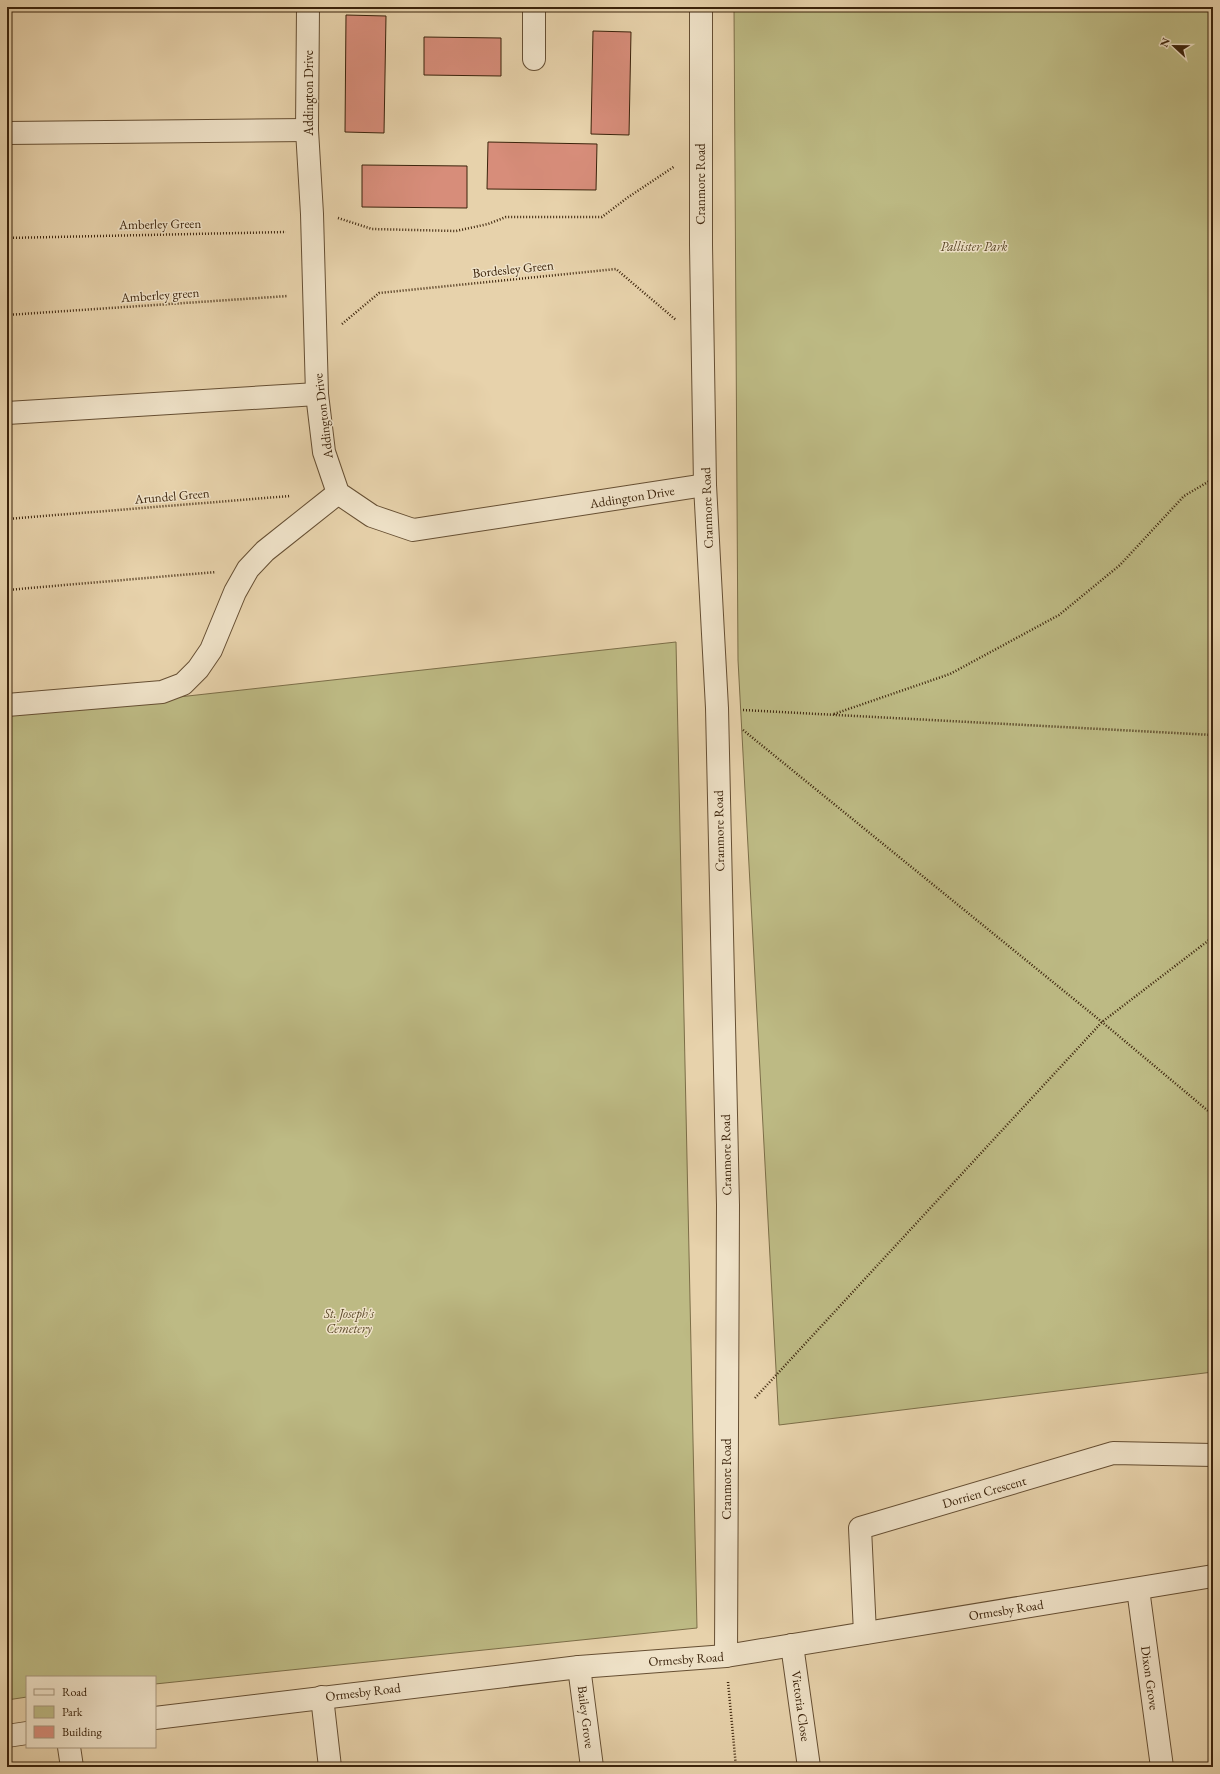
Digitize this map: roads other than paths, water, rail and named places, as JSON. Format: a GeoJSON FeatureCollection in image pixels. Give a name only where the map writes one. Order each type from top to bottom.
{"type":"FeatureCollection","features":[{"type":"Feature","properties":{"kind":"street","name":"Addington Drive"},"geometry":{"type":"LineString","coordinates":[[308,7],[307,130],[313,223],[318,394],[324,452],[338,493],[372,516],[413,530],[705,486]]}},
{"type":"Feature","properties":{"kind":"street"},"geometry":{"type":"LineString","coordinates":[[534,7],[534,59]]}},
{"type":"Feature","properties":{"kind":"street","name":"Cranmore Road"},"geometry":{"type":"LineString","coordinates":[[701,7],[700,150],[705,486],[717,708],[728,1205],[726,1656]]}},
{"type":"Feature","properties":{"kind":"street"},"geometry":{"type":"LineString","coordinates":[[7,133],[307,130]]}},
{"type":"Feature","properties":{"kind":"street"},"geometry":{"type":"LineString","coordinates":[[7,413],[318,394]]}},
{"type":"Feature","properties":{"kind":"street"},"geometry":{"type":"LineString","coordinates":[[7,706],[162,692],[183,684],[198,669],[211,650],[235,592],[248,569],[266,551],[338,493]]}},
{"type":"Feature","properties":{"kind":"street","name":"Dorrien Crescent"},"geometry":{"type":"LineString","coordinates":[[865,1633],[860,1528],[1113,1453],[1213,1455]]}},
{"type":"Feature","properties":{"kind":"street","name":"Ormesby Road"},"geometry":{"type":"LineString","coordinates":[[156,1718],[580,1667],[726,1656],[1213,1576]]}},
{"type":"Feature","properties":{"kind":"street","name":"Dixon Grove"},"geometry":{"type":"LineString","coordinates":[[1138,1589],[1162,1767]]}},
{"type":"Feature","properties":{"kind":"street","name":"Victoria Close"},"geometry":{"type":"LineString","coordinates":[[792,1645],[809,1767]]}},
{"type":"Feature","properties":{"kind":"street","name":"Bailey Grove"},"geometry":{"type":"LineString","coordinates":[[580,1667],[592,1767]]}},
{"type":"Feature","properties":{"kind":"street"},"geometry":{"type":"LineString","coordinates":[[322,1697],[330,1767]]}},
{"type":"Feature","properties":{"kind":"street"},"geometry":{"type":"LineString","coordinates":[[7,1736],[26,1734]]}},
{"type":"Feature","properties":{"kind":"street"},"geometry":{"type":"LineString","coordinates":[[69,1748],[72,1767]]}},
{"type":"Feature","properties":{"kind":"park label","name":"Pallister Park"},"geometry":{"type":"Point","coordinates":[974,246]}},
{"type":"Feature","properties":{"kind":"park label","name":"St. Joseph's Cemetery"},"geometry":{"type":"Point","coordinates":[349,1320]}}]}
